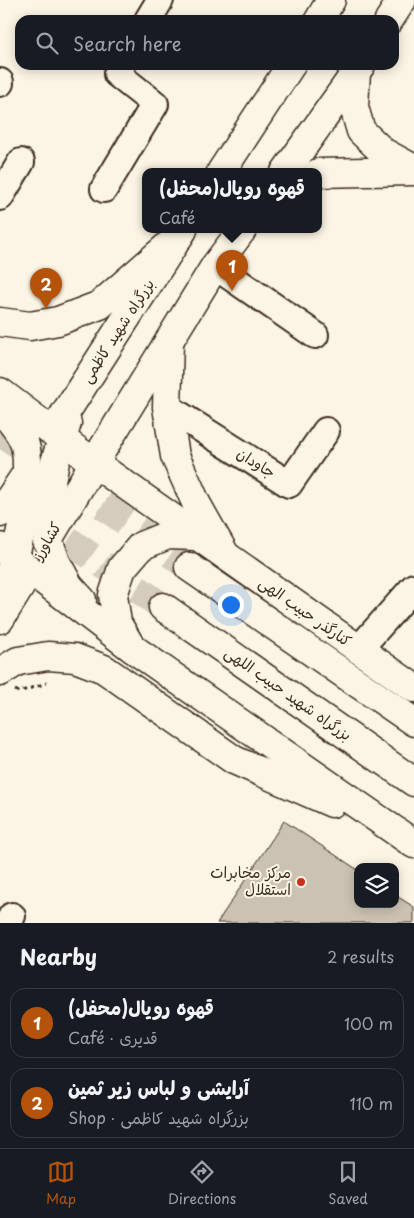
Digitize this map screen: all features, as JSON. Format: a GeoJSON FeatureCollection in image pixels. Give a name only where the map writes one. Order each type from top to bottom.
{"type":"FeatureCollection","features":[{"type":"Feature","properties":{"kind":"main road"},"geometry":{"type":"LineString","coordinates":[[323,15],[331,0]]}},
{"type":"Feature","properties":{"kind":"main road"},"geometry":{"type":"LineString","coordinates":[[392,15],[402,0]]}},
{"type":"Feature","properties":{"kind":"main road"},"geometry":{"type":"LineString","coordinates":[[224,168],[288,70]]}},
{"type":"Feature","properties":{"kind":"main road"},"geometry":{"type":"LineString","coordinates":[[288,168],[357,70]]}},
{"type":"Feature","properties":{"kind":"main road"},"geometry":{"type":"LineString","coordinates":[[358,70],[354,107],[360,131],[384,152],[414,170]]}},
{"type":"Feature","properties":{"kind":"main road"},"geometry":{"type":"LineString","coordinates":[[322,174],[414,170]]}},
{"type":"Feature","properties":{"kind":"main road"},"geometry":{"type":"LineString","coordinates":[[226,556],[197,504],[175,456],[167,407],[169,342],[215,266],[240,233]]}},
{"type":"Feature","properties":{"kind":"main road"},"geometry":{"type":"LineString","coordinates":[[0,322],[30,326],[58,322],[100,305],[180,234]]}},
{"type":"Feature","properties":{"kind":"main road","name":"بزرگراه شهید کاظمی"},"geometry":{"type":"LineString","coordinates":[[0,513],[27,471],[57,435],[99,360],[180,234]]}},
{"type":"Feature","properties":{"kind":"main road","name":"کشاورز"},"geometry":{"type":"LineString","coordinates":[[0,619],[15,558],[48,539],[169,342]]}},
{"type":"Feature","properties":{"kind":"main road","name":"کنارگذر حبیب الهی"},"geometry":{"type":"LineString","coordinates":[[0,392],[94,463],[196,536],[414,688]]}},
{"type":"Feature","properties":{"kind":"main road"},"geometry":{"type":"LineString","coordinates":[[0,409],[13,423],[24,441],[28,483],[15,558],[0,595]]}},
{"type":"Feature","properties":{"kind":"main road"},"geometry":{"type":"LineString","coordinates":[[57,435],[46,499],[48,539],[56,562],[70,586],[95,615],[132,648]]}},
{"type":"Feature","properties":{"kind":"main road"},"geometry":{"type":"LineString","coordinates":[[132,648],[117,623],[113,595],[122,568],[141,546],[168,535],[196,536]]}},
{"type":"Feature","properties":{"kind":"main road"},"geometry":{"type":"LineString","coordinates":[[15,558],[132,648],[414,844]]}},
{"type":"Feature","properties":{"kind":"main road"},"geometry":{"type":"LineString","coordinates":[[189,567],[414,722]]}},
{"type":"Feature","properties":{"kind":"main road","name":"بزرگراه شهید حبیب اللهی"},"geometry":{"type":"LineString","coordinates":[[163,607],[414,782]]}},
{"type":"Feature","properties":{"kind":"main road"},"geometry":{"type":"LineString","coordinates":[[0,672],[18,661],[48,656],[82,660],[104,669],[234,760],[387,826]]}},
{"type":"Feature","properties":{"kind":"street"},"geometry":{"type":"LineString","coordinates":[[151,15],[160,0]]}},
{"type":"Feature","properties":{"kind":"street"},"geometry":{"type":"LineString","coordinates":[[104,189],[155,104],[117,74],[119,70]]}},
{"type":"Feature","properties":{"kind":"street"},"geometry":{"type":"LineString","coordinates":[[0,198],[21,162]]}},
{"type":"Feature","properties":{"kind":"street"},"geometry":{"type":"LineString","coordinates":[[215,266],[315,335]]}},
{"type":"Feature","properties":{"kind":"street","name":"جاودان"},"geometry":{"type":"LineString","coordinates":[[167,407],[290,484],[326,430]]}},
{"type":"Feature","properties":{"kind":"street"},"geometry":{"type":"LineString","coordinates":[[358,650],[414,587]]}},
{"type":"Feature","properties":{"kind":"path"},"geometry":{"type":"LineString","coordinates":[[19,692],[53,681]]}},
{"type":"Feature","properties":{"kind":"building","name":"مرکز مخابرات استقلال"},"geometry":{"type":"Polygon","coordinates":[[[284,821],[354,867],[354,908],[399,908],[399,898],[414,907],[414,923],[217,923],[284,821]]]}},
{"type":"Feature","properties":{"kind":"tunnel"},"geometry":{"type":"LineString","coordinates":[[0,432],[189,567]]}},
{"type":"Feature","properties":{"kind":"tunnel"},"geometry":{"type":"LineString","coordinates":[[34,516],[163,607]]}},
{"type":"Feature","properties":{"kind":"place","name":"قهوه رویال(محفل)"},"geometry":{"type":"Point","coordinates":[232,291]}},
{"type":"Feature","properties":{"kind":"place","name":"آرایشی و لباس زیر ثمین"},"geometry":{"type":"Point","coordinates":[46,309]}},
{"type":"Feature","properties":{"kind":"place","name":"مرکز مخابرات استقلال"},"geometry":{"type":"Point","coordinates":[301,882]}}]}
